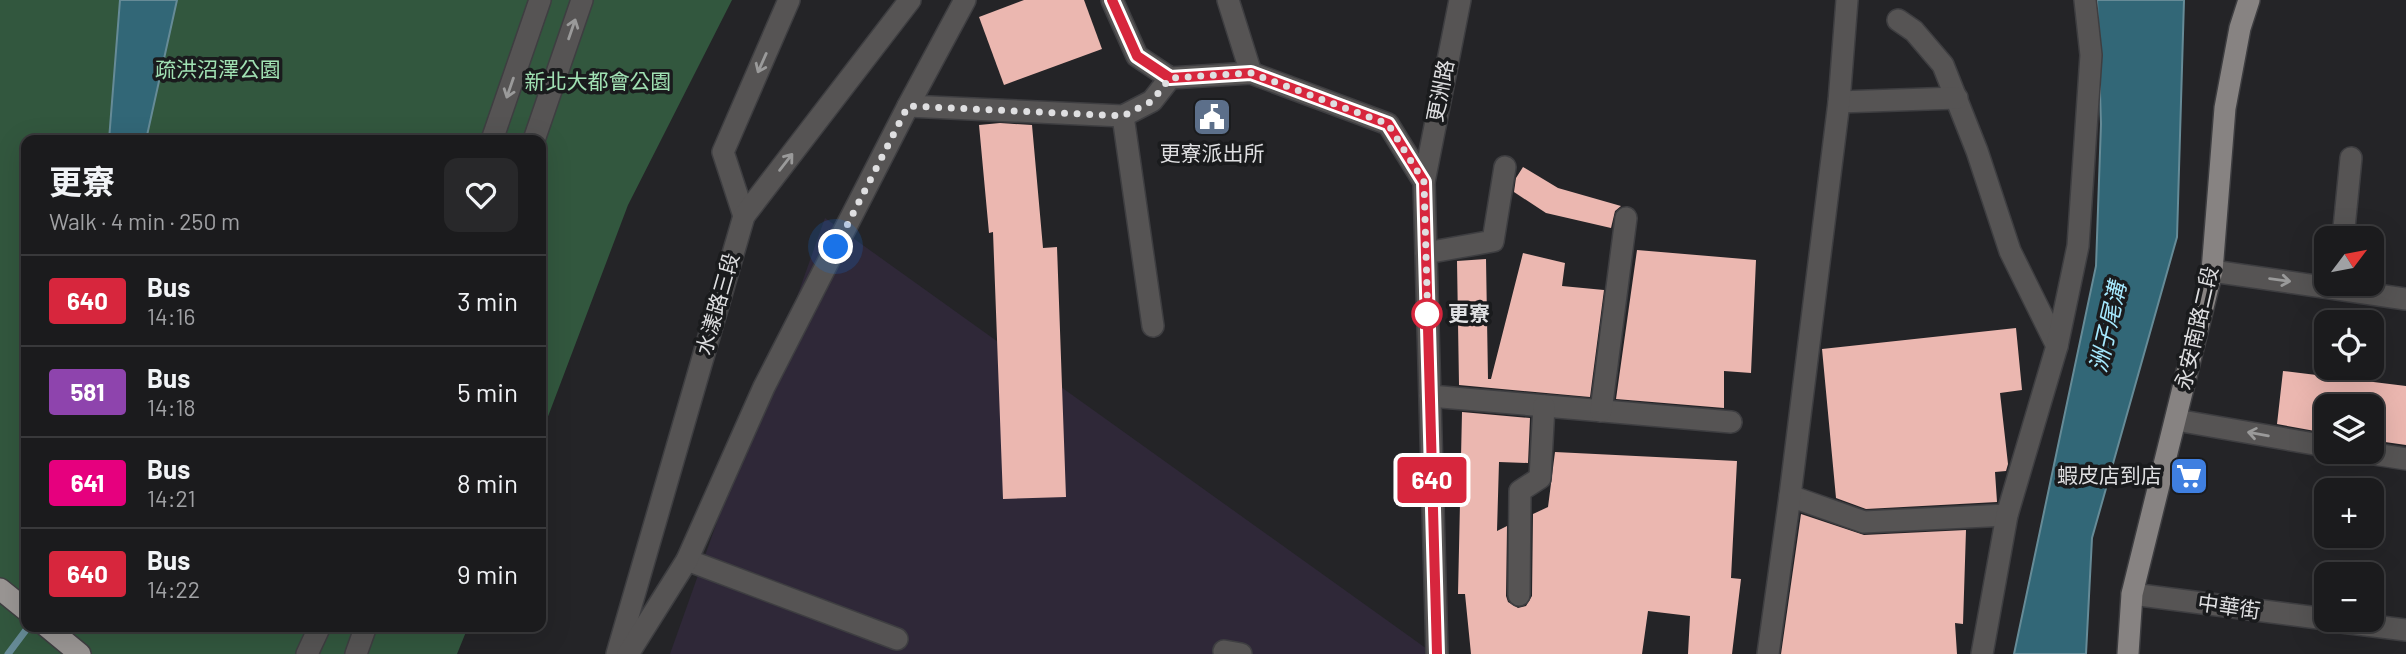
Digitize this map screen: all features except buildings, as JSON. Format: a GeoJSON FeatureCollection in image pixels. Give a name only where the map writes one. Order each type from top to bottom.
{"type":"FeatureCollection","features":[{"type":"Feature","properties":{"kind":"highway"},"geometry":{"type":"LineString","coordinates":[[0,589],[21,606]]}},
{"type":"Feature","properties":{"kind":"highway"},"geometry":{"type":"LineString","coordinates":[[53,632],[80,654]]}},
{"type":"Feature","properties":{"kind":"main road","name":"永安南路二段"},"geometry":{"type":"LineString","coordinates":[[2128,654],[2132,594],[2212,271],[2225,108],[2240,28],[2249,0]]}},
{"type":"Feature","properties":{"kind":"street"},"geometry":{"type":"LineString","coordinates":[[494,135],[540,0]]}},
{"type":"Feature","properties":{"kind":"street"},"geometry":{"type":"LineString","coordinates":[[536,135],[582,0]]}},
{"type":"Feature","properties":{"kind":"street"},"geometry":{"type":"LineString","coordinates":[[744,216],[723,152],[789,0]]}},
{"type":"Feature","properties":{"kind":"street","name":"水漾路三段"},"geometry":{"type":"LineString","coordinates":[[617,654],[744,216],[910,0]]}},
{"type":"Feature","properties":{"kind":"street"},"geometry":{"type":"LineString","coordinates":[[628,654],[687,560],[764,387],[965,0]]}},
{"type":"Feature","properties":{"kind":"street"},"geometry":{"type":"LineString","coordinates":[[1112,0],[1137,56],[1170,78],[1251,73],[1388,124],[1424,182]]}},
{"type":"Feature","properties":{"kind":"street"},"geometry":{"type":"LineString","coordinates":[[1228,0],[1251,73]]}},
{"type":"Feature","properties":{"kind":"street","name":"更洲路"},"geometry":{"type":"LineString","coordinates":[[1437,654],[1424,182],[1460,0]]}},
{"type":"Feature","properties":{"kind":"street"},"geometry":{"type":"LineString","coordinates":[[1768,654],[1839,102],[1847,0]]}},
{"type":"Feature","properties":{"kind":"street"},"geometry":{"type":"LineString","coordinates":[[1982,654],[2007,515],[2057,346],[2078,246],[2091,55],[2085,0]]}},
{"type":"Feature","properties":{"kind":"street"},"geometry":{"type":"LineString","coordinates":[[1898,20],[1914,31],[1943,65],[1977,151],[2010,251],[2057,346]]}},
{"type":"Feature","properties":{"kind":"street"},"geometry":{"type":"LineString","coordinates":[[908,106],[1123,116],[1152,101],[1170,78]]}},
{"type":"Feature","properties":{"kind":"street"},"geometry":{"type":"LineString","coordinates":[[1839,102],[1957,99]]}},
{"type":"Feature","properties":{"kind":"street"},"geometry":{"type":"LineString","coordinates":[[1123,116],[1153,326]]}},
{"type":"Feature","properties":{"kind":"street"},"geometry":{"type":"LineString","coordinates":[[2344,226],[2351,158]]}},
{"type":"Feature","properties":{"kind":"street"},"geometry":{"type":"LineString","coordinates":[[1426,253],[1493,242],[1505,167]]}},
{"type":"Feature","properties":{"kind":"street"},"geometry":{"type":"LineString","coordinates":[[1601,411],[1626,218]]}},
{"type":"Feature","properties":{"kind":"street"},"geometry":{"type":"LineString","coordinates":[[2212,271],[2314,283]]}},
{"type":"Feature","properties":{"kind":"street"},"geometry":{"type":"LineString","coordinates":[[2384,295],[2406,299]]}},
{"type":"Feature","properties":{"kind":"street"},"geometry":{"type":"LineString","coordinates":[[1430,396],[1731,422]]}},
{"type":"Feature","properties":{"kind":"street"},"geometry":{"type":"LineString","coordinates":[[1519,595],[1520,491],[1540,478],[1544,406]]}},
{"type":"Feature","properties":{"kind":"street"},"geometry":{"type":"LineString","coordinates":[[2176,420],[2314,444]]}},
{"type":"Feature","properties":{"kind":"street"},"geometry":{"type":"LineString","coordinates":[[2384,456],[2406,459]]}},
{"type":"Feature","properties":{"kind":"street"},"geometry":{"type":"LineString","coordinates":[[1790,496],[1864,522],[2007,515]]}},
{"type":"Feature","properties":{"kind":"street"},"geometry":{"type":"LineString","coordinates":[[687,560],[897,639]]}},
{"type":"Feature","properties":{"kind":"street","name":"中華街"},"geometry":{"type":"LineString","coordinates":[[2132,594],[2314,618]]}},
{"type":"Feature","properties":{"kind":"street","name":"中華街"},"geometry":{"type":"LineString","coordinates":[[2384,627],[2406,630]]}},
{"type":"Feature","properties":{"kind":"street"},"geometry":{"type":"LineString","coordinates":[[307,654],[317,632]]}},
{"type":"Feature","properties":{"kind":"street"},"geometry":{"type":"LineString","coordinates":[[356,654],[364,632]]}},
{"type":"Feature","properties":{"kind":"shaded area"},"geometry":{"type":"Polygon","coordinates":[[[825,218],[1434,654],[670,654],[825,218]]]}},
{"type":"Feature","properties":{"kind":"green space","name":"新北大都會公園"},"geometry":{"type":"Polygon","coordinates":[[[0,0],[732,0],[628,205],[546,422],[546,135],[21,135],[21,632],[466,632],[457,654],[0,654],[0,0]]]}},
{"type":"Feature","properties":{"kind":"water"},"geometry":{"type":"Polygon","coordinates":[[[120,0],[177,0],[147,135],[109,135],[120,0]]]}},
{"type":"Feature","properties":{"kind":"water","name":"洲子尾溝"},"geometry":{"type":"Polygon","coordinates":[[[2097,0],[2184,0],[2177,237],[2092,538],[2086,654],[2014,654],[2096,266],[2101,124],[2097,0]]]}},
{"type":"Feature","properties":{"kind":"waterway"},"geometry":{"type":"LineString","coordinates":[[8,654],[24,632]]}},
{"type":"Feature","properties":{"kind":"bus line","name":"640"},"geometry":{"type":"LineString","coordinates":[[1112,0],[1137,56],[1170,78],[1251,73],[1388,124],[1424,182],[1437,654]]}},
{"type":"Feature","properties":{"kind":"place","name":"更寮派出所"},"geometry":{"type":"Point","coordinates":[1212,117]}},
{"type":"Feature","properties":{"kind":"place","name":"更寮"},"geometry":{"type":"Point","coordinates":[1427,314]}},
{"type":"Feature","properties":{"kind":"place","name":"蝦皮店到店"},"geometry":{"type":"Point","coordinates":[2189,476]}},
{"type":"Feature","properties":{"kind":"route"},"geometry":{"type":"LineString","coordinates":[[836,247],[908,106],[1123,116],[1152,101],[1170,78],[1251,73],[1388,124],[1424,182],[1428,325],[1427,314]]}},
{"type":"Feature","properties":{"kind":"park label","name":"疏洪沼澤公園"},"geometry":{"type":"Point","coordinates":[218,70]}}]}
